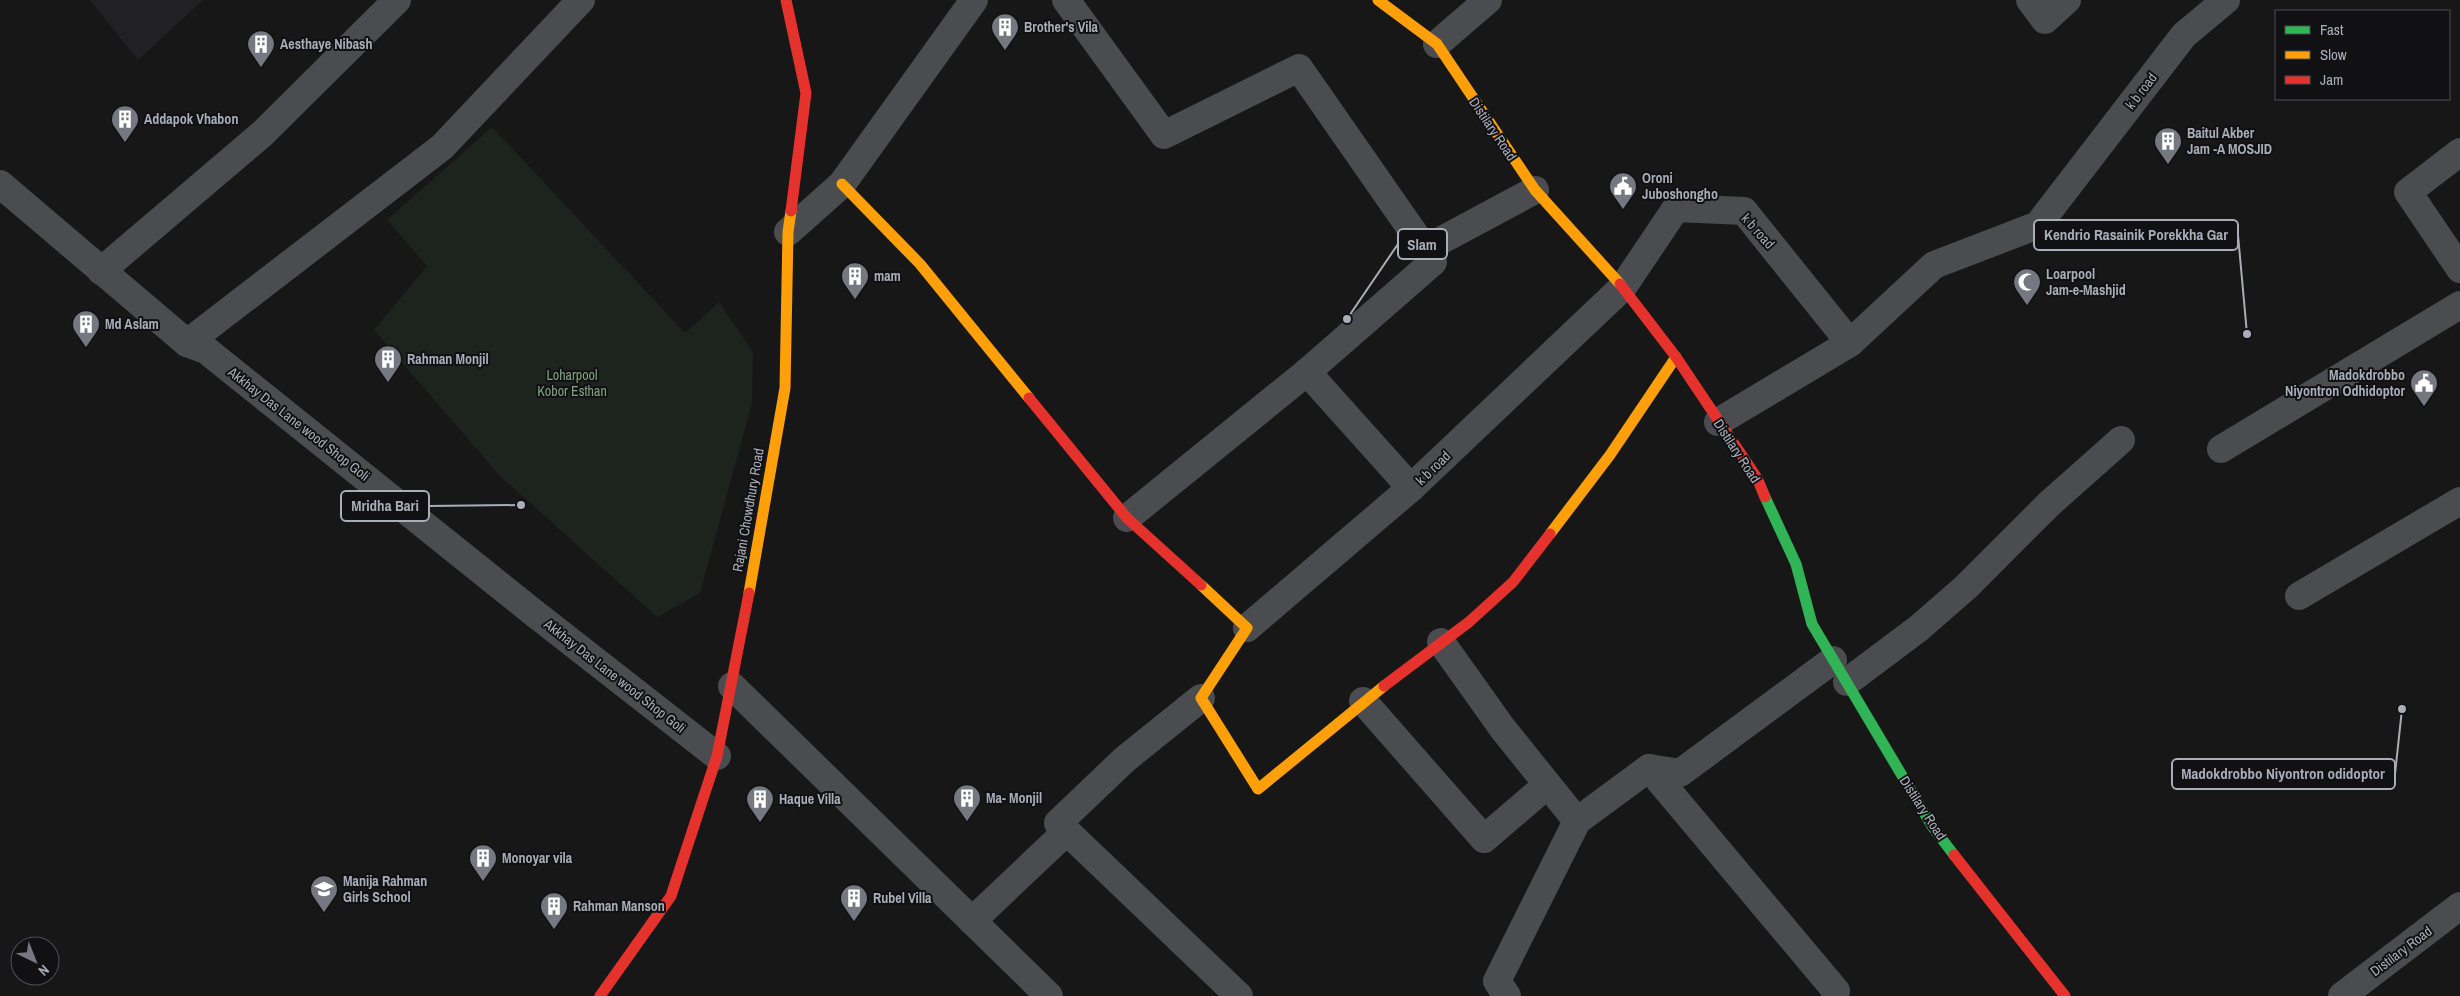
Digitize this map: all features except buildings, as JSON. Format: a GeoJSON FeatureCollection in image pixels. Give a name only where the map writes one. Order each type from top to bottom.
{"type":"FeatureCollection","features":[{"type":"Feature","properties":{"kind":"street"},"geometry":{"type":"LineString","coordinates":[[101,271],[262,134],[396,0]]}},
{"type":"Feature","properties":{"kind":"street"},"geometry":{"type":"LineString","coordinates":[[187,344],[442,147],[581,0]]}},
{"type":"Feature","properties":{"kind":"street","name":"Rajani Chowdhury Road"},"geometry":{"type":"LineString","coordinates":[[600,996],[671,896],[717,756],[732,686],[785,388],[788,232],[806,93],[786,0]]}},
{"type":"Feature","properties":{"kind":"street"},"geometry":{"type":"LineString","coordinates":[[788,232],[842,184],[974,0]]}},
{"type":"Feature","properties":{"kind":"street"},"geometry":{"type":"LineString","coordinates":[[1066,0],[1164,135],[1299,68],[1433,262],[1307,372],[1127,518]]}},
{"type":"Feature","properties":{"kind":"street","name":"Distilary Road"},"geometry":{"type":"LineString","coordinates":[[1378,0],[1437,44],[1535,190],[1623,287],[1676,357],[1757,478],[1796,564],[1812,624],[1932,826],[2065,996]]}},
{"type":"Feature","properties":{"kind":"street"},"geometry":{"type":"LineString","coordinates":[[1437,44],[1488,0]]}},
{"type":"Feature","properties":{"kind":"street"},"geometry":{"type":"LineString","coordinates":[[2030,0],[2045,20],[2067,0]]}},
{"type":"Feature","properties":{"kind":"street","name":"k b road"},"geometry":{"type":"LineString","coordinates":[[1247,628],[1411,488],[1623,287],[1676,208],[1744,211],[1850,342],[1934,265],[2038,225],[2184,35],[2226,0]]}},
{"type":"Feature","properties":{"kind":"street"},"geometry":{"type":"LineString","coordinates":[[2460,152],[2408,192],[2460,270]]}},
{"type":"Feature","properties":{"kind":"street"},"geometry":{"type":"LineString","coordinates":[[842,184],[920,264],[1127,518],[1247,628],[1201,698],[1124,760],[1058,823],[1239,996]]}},
{"type":"Feature","properties":{"kind":"street","name":"Akkhay Das Lane wood Shop Goli"},"geometry":{"type":"LineString","coordinates":[[1,187],[187,344],[206,350],[534,613],[717,756]]}},
{"type":"Feature","properties":{"kind":"street"},"geometry":{"type":"LineString","coordinates":[[1425,249],[1535,190]]}},
{"type":"Feature","properties":{"kind":"street"},"geometry":{"type":"LineString","coordinates":[[2222,449],[2460,305]]}},
{"type":"Feature","properties":{"kind":"street"},"geometry":{"type":"LineString","coordinates":[[1718,422],[1850,342]]}},
{"type":"Feature","properties":{"kind":"street"},"geometry":{"type":"LineString","coordinates":[[1201,698],[1258,789],[1363,701],[1469,622],[1513,582],[1610,455],[1676,357]]}},
{"type":"Feature","properties":{"kind":"street"},"geometry":{"type":"LineString","coordinates":[[1307,372],[1411,488]]}},
{"type":"Feature","properties":{"kind":"street"},"geometry":{"type":"LineString","coordinates":[[1507,996],[1496,981],[1577,821],[1649,768],[1680,773],[1840,671],[1918,628],[1966,587],[2049,504],[2121,440]]}},
{"type":"Feature","properties":{"kind":"street"},"geometry":{"type":"LineString","coordinates":[[2299,596],[2460,501]]}},
{"type":"Feature","properties":{"kind":"street"},"geometry":{"type":"LineString","coordinates":[[1441,642],[1547,785],[1577,821]]}},
{"type":"Feature","properties":{"kind":"street"},"geometry":{"type":"LineString","coordinates":[[732,686],[1049,996]]}},
{"type":"Feature","properties":{"kind":"street"},"geometry":{"type":"LineString","coordinates":[[1363,701],[1484,839],[1547,785]]}},
{"type":"Feature","properties":{"kind":"street"},"geometry":{"type":"LineString","coordinates":[[1649,768],[1836,991]]}},
{"type":"Feature","properties":{"kind":"street"},"geometry":{"type":"LineString","coordinates":[[972,921],[1066,832]]}},
{"type":"Feature","properties":{"kind":"street","name":"Distilary Road"},"geometry":{"type":"LineString","coordinates":[[2342,996],[2460,906]]}},
{"type":"Feature","properties":{"kind":"shaded area"},"geometry":{"type":"Polygon","coordinates":[[[90,0],[203,0],[138,60],[90,0]]]}},
{"type":"Feature","properties":{"kind":"green space","name":"Loharpool Kobor Esthan"},"geometry":{"type":"Polygon","coordinates":[[[492,127],[685,333],[719,302],[753,352],[752,403],[700,593],[657,617],[499,475],[374,330],[427,266],[387,220],[492,127]]]}},
{"type":"Feature","properties":{"kind":"traffic: fast"},"geometry":{"type":"LineString","coordinates":[[1765,497],[1796,564],[1812,624],[1932,826],[1954,855]]}},
{"type":"Feature","properties":{"kind":"traffic: slow"},"geometry":{"type":"LineString","coordinates":[[1378,0],[1437,44],[1535,190],[1620,284]]}},
{"type":"Feature","properties":{"kind":"traffic: slow"},"geometry":{"type":"LineString","coordinates":[[842,184],[920,264],[1029,398]]}},
{"type":"Feature","properties":{"kind":"traffic: slow"},"geometry":{"type":"LineString","coordinates":[[749,593],[785,388],[788,232],[791,211]]}},
{"type":"Feature","properties":{"kind":"traffic: slow"},"geometry":{"type":"LineString","coordinates":[[1550,534],[1610,455],[1676,357]]}},
{"type":"Feature","properties":{"kind":"traffic: slow"},"geometry":{"type":"LineString","coordinates":[[1201,585],[1247,628],[1201,698],[1258,789],[1384,686]]}},
{"type":"Feature","properties":{"kind":"traffic: jam"},"geometry":{"type":"LineString","coordinates":[[786,0],[806,93],[791,211]]}},
{"type":"Feature","properties":{"kind":"traffic: jam"},"geometry":{"type":"LineString","coordinates":[[1620,284],[1676,357],[1757,478],[1765,497]]}},
{"type":"Feature","properties":{"kind":"traffic: jam"},"geometry":{"type":"LineString","coordinates":[[1029,398],[1127,518],[1201,585]]}},
{"type":"Feature","properties":{"kind":"traffic: jam"},"geometry":{"type":"LineString","coordinates":[[1384,686],[1469,622],[1513,582],[1550,534]]}},
{"type":"Feature","properties":{"kind":"traffic: jam"},"geometry":{"type":"LineString","coordinates":[[600,996],[671,896],[717,756],[749,593]]}},
{"type":"Feature","properties":{"kind":"traffic: jam"},"geometry":{"type":"LineString","coordinates":[[1954,855],[2065,996]]}},
{"type":"Feature","properties":{"kind":"place","name":"Brother's Vila"},"geometry":{"type":"Point","coordinates":[1005,51]}},
{"type":"Feature","properties":{"kind":"place","name":"Aesthaye Nibash"},"geometry":{"type":"Point","coordinates":[261,68]}},
{"type":"Feature","properties":{"kind":"place","name":"Addapok Vhabon"},"geometry":{"type":"Point","coordinates":[125,143]}},
{"type":"Feature","properties":{"kind":"place","name":"Baitul Akber Jam -A MOSJID"},"geometry":{"type":"Point","coordinates":[2168,165]}},
{"type":"Feature","properties":{"kind":"place","name":"Oroni Juboshongho"},"geometry":{"type":"Point","coordinates":[1623,210]}},
{"type":"Feature","properties":{"kind":"place","name":"mam"},"geometry":{"type":"Point","coordinates":[855,300]}},
{"type":"Feature","properties":{"kind":"place","name":"Loarpool Jam-e-Mashjid"},"geometry":{"type":"Point","coordinates":[2027,306]}},
{"type":"Feature","properties":{"kind":"place","name":"Slam"},"geometry":{"type":"Point","coordinates":[1347,319]}},
{"type":"Feature","properties":{"kind":"place","name":"Kendrio Rasainik Porekkha Gar"},"geometry":{"type":"Point","coordinates":[2247,334]}},
{"type":"Feature","properties":{"kind":"place","name":"Md Aslam"},"geometry":{"type":"Point","coordinates":[86,348]}},
{"type":"Feature","properties":{"kind":"place","name":"Rahman Monjil"},"geometry":{"type":"Point","coordinates":[388,383]}},
{"type":"Feature","properties":{"kind":"place","name":"Madokdrobbo Niyontron Odhidoptor"},"geometry":{"type":"Point","coordinates":[2424,407]}},
{"type":"Feature","properties":{"kind":"place","name":"Mridha Bari"},"geometry":{"type":"Point","coordinates":[521,505]}},
{"type":"Feature","properties":{"kind":"place","name":"Madokdrobbo Niyontron odidoptor"},"geometry":{"type":"Point","coordinates":[2402,709]}},
{"type":"Feature","properties":{"kind":"place","name":"Ma- Monjil"},"geometry":{"type":"Point","coordinates":[967,822]}},
{"type":"Feature","properties":{"kind":"place","name":"Haque Villa"},"geometry":{"type":"Point","coordinates":[760,823]}},
{"type":"Feature","properties":{"kind":"place","name":"Monoyar vila"},"geometry":{"type":"Point","coordinates":[483,882]}},
{"type":"Feature","properties":{"kind":"place","name":"Manija Rahman Girls School"},"geometry":{"type":"Point","coordinates":[324,913]}},
{"type":"Feature","properties":{"kind":"place","name":"Rubel Villa"},"geometry":{"type":"Point","coordinates":[854,922]}},
{"type":"Feature","properties":{"kind":"place","name":"Rahman Manson"},"geometry":{"type":"Point","coordinates":[554,930]}}]}
